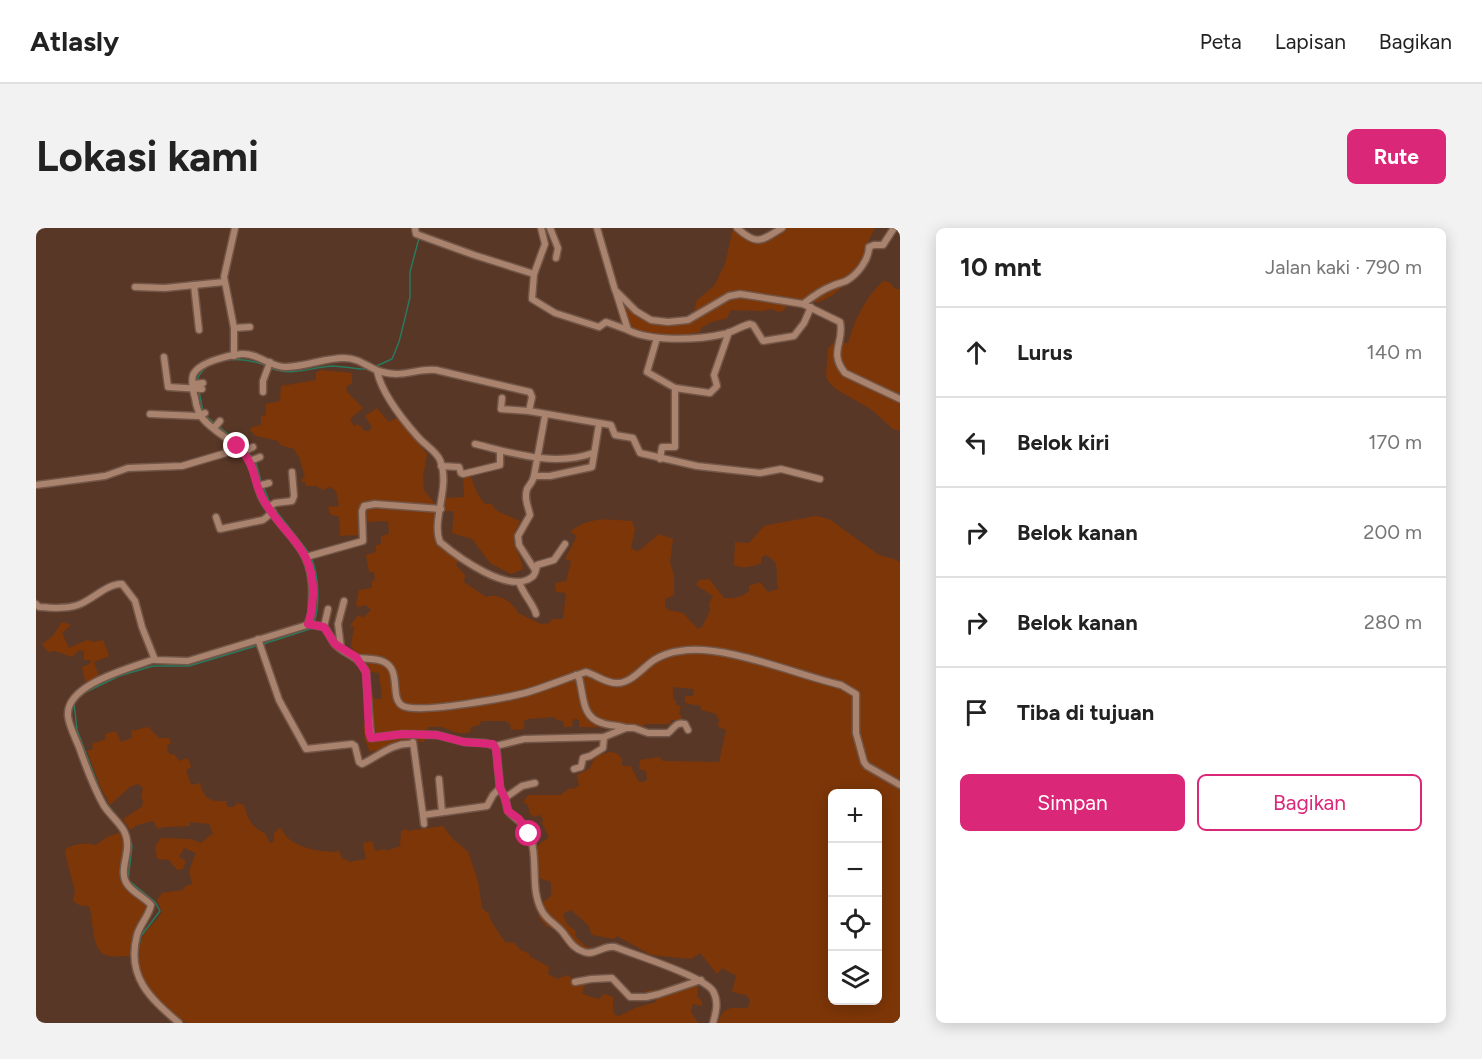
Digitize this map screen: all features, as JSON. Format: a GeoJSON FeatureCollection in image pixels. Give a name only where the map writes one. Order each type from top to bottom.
{"type":"FeatureCollection","features":[{"type":"Feature","properties":{"kind":"street"},"geometry":{"type":"LineString","coordinates":[[234,356],[234,328],[224,282],[235,228]]}},
{"type":"Feature","properties":{"kind":"street"},"geometry":{"type":"LineString","coordinates":[[541,228],[545,244],[534,274],[532,299],[547,309],[599,327],[606,322],[643,337],[657,338],[697,337],[729,332],[750,324],[763,341],[794,336],[804,323],[811,308]]}},
{"type":"Feature","properties":{"kind":"street"},"geometry":{"type":"LineString","coordinates":[[549,228],[558,248],[556,258]]}},
{"type":"Feature","properties":{"kind":"street"},"geometry":{"type":"LineString","coordinates":[[597,228],[628,330]]}},
{"type":"Feature","properties":{"kind":"street"},"geometry":{"type":"LineString","coordinates":[[737,228],[756,241],[782,228]]}},
{"type":"Feature","properties":{"kind":"street"},"geometry":{"type":"LineString","coordinates":[[803,304],[832,285],[846,281],[854,275],[869,255],[870,247],[874,244],[883,245],[894,228]]}},
{"type":"Feature","properties":{"kind":"street"},"geometry":{"type":"LineString","coordinates":[[415,231],[484,259],[534,274]]}},
{"type":"Feature","properties":{"kind":"street"},"geometry":{"type":"LineString","coordinates":[[135,287],[165,288],[224,282]]}},
{"type":"Feature","properties":{"kind":"street"},"geometry":{"type":"LineString","coordinates":[[194,285],[199,330]]}},
{"type":"Feature","properties":{"kind":"street"},"geometry":{"type":"LineString","coordinates":[[615,290],[636,311],[657,322],[688,320],[734,294],[803,304],[840,322],[842,328],[837,354],[844,373],[900,399]]}},
{"type":"Feature","properties":{"kind":"street"},"geometry":{"type":"LineString","coordinates":[[234,328],[250,327]]}},
{"type":"Feature","properties":{"kind":"street"},"geometry":{"type":"LineString","coordinates":[[657,338],[647,372],[675,388],[710,393],[717,386],[714,375],[729,332]]}},
{"type":"Feature","properties":{"kind":"street"},"geometry":{"type":"LineString","coordinates":[[203,414],[198,386],[193,375],[234,356],[251,355],[269,366],[291,370],[344,358],[403,375],[436,370],[530,392],[532,397],[529,411]]}},
{"type":"Feature","properties":{"kind":"street"},"geometry":{"type":"LineString","coordinates":[[164,357],[168,387],[198,386]]}},
{"type":"Feature","properties":{"kind":"street"},"geometry":{"type":"LineString","coordinates":[[263,392],[263,381],[269,366]]}},
{"type":"Feature","properties":{"kind":"street"},"geometry":{"type":"LineString","coordinates":[[374,368],[386,395],[418,437],[439,457],[443,494],[437,529],[440,542],[456,555],[484,571],[504,580],[519,582],[531,578],[537,565],[554,560],[565,544]]}},
{"type":"Feature","properties":{"kind":"street"},"geometry":{"type":"LineString","coordinates":[[660,459],[662,447],[673,448],[675,445],[675,388]]}},
{"type":"Feature","properties":{"kind":"street"},"geometry":{"type":"LineString","coordinates":[[502,398],[501,409],[529,411],[545,416],[612,425],[615,435],[633,438],[640,453],[660,459],[697,466],[760,473],[781,469],[820,479]]}},
{"type":"Feature","properties":{"kind":"street"},"geometry":{"type":"LineString","coordinates":[[150,414],[203,414],[248,449],[255,458],[264,484],[262,498],[272,507],[310,556],[313,588],[311,618],[315,625],[335,644],[356,657],[383,661],[389,666],[394,674],[398,702],[403,706],[433,708],[524,693],[586,672],[619,684],[626,682],[653,661],[666,655],[692,649],[738,657],[841,685],[856,694],[856,733],[864,762],[900,785]]}},
{"type":"Feature","properties":{"kind":"street"},"geometry":{"type":"LineString","coordinates":[[536,571],[519,545],[518,536],[530,515],[526,498],[528,487],[532,484],[534,476],[545,416]]}},
{"type":"Feature","properties":{"kind":"street"},"geometry":{"type":"LineString","coordinates":[[534,476],[550,476],[592,467],[599,424]]}},
{"type":"Feature","properties":{"kind":"street"},"geometry":{"type":"LineString","coordinates":[[36,485],[105,476],[128,468],[183,466],[226,453],[233,438]]}},
{"type":"Feature","properties":{"kind":"street"},"geometry":{"type":"LineString","coordinates":[[475,444],[537,458],[572,459],[593,453]]}},
{"type":"Feature","properties":{"kind":"street"},"geometry":{"type":"LineString","coordinates":[[441,466],[459,467],[462,474],[500,465],[500,451]]}},
{"type":"Feature","properties":{"kind":"street"},"geometry":{"type":"LineString","coordinates":[[216,517],[220,530],[263,520],[272,507],[293,500],[292,472]]}},
{"type":"Feature","properties":{"kind":"street"},"geometry":{"type":"LineString","coordinates":[[310,556],[363,541],[362,511],[364,506],[375,504],[441,509]]}},
{"type":"Feature","properties":{"kind":"street"},"geometry":{"type":"LineString","coordinates":[[519,582],[523,595],[535,609],[536,614]]}},
{"type":"Feature","properties":{"kind":"street"},"geometry":{"type":"LineString","coordinates":[[36,604],[39,607],[72,607],[115,585],[122,584],[135,601],[142,627],[155,659]]}},
{"type":"Feature","properties":{"kind":"street"},"geometry":{"type":"LineString","coordinates":[[341,648],[338,619],[344,601]]}},
{"type":"Feature","properties":{"kind":"street"},"geometry":{"type":"LineString","coordinates":[[178,1023],[143,988],[137,974],[136,938],[151,905],[130,889],[125,881],[123,873],[129,846],[125,834],[105,807],[90,777],[68,716],[70,704],[81,690],[125,669],[155,659],[188,661],[259,642],[315,625],[328,609]]}},
{"type":"Feature","properties":{"kind":"street"},"geometry":{"type":"LineString","coordinates":[[259,642],[279,700],[306,748],[352,744],[362,764],[396,745],[413,744]]}},
{"type":"Feature","properties":{"kind":"street"},"geometry":{"type":"LineString","coordinates":[[356,657],[366,672],[370,736],[377,739],[403,734],[437,735],[464,742],[485,742],[496,746],[511,741],[539,738],[604,737],[626,728]]}},
{"type":"Feature","properties":{"kind":"street"},"geometry":{"type":"LineString","coordinates":[[576,675],[579,678],[584,704],[590,717],[602,723],[634,728],[648,733],[668,733],[680,723],[685,724],[688,730]]}},
{"type":"Feature","properties":{"kind":"street"},"geometry":{"type":"LineString","coordinates":[[414,736],[413,744],[424,824]]}},
{"type":"Feature","properties":{"kind":"street"},"geometry":{"type":"LineString","coordinates":[[573,769],[581,766],[583,758],[603,748],[604,737]]}},
{"type":"Feature","properties":{"kind":"street"},"geometry":{"type":"LineString","coordinates":[[496,746],[500,788],[509,813],[519,819],[531,837],[537,898],[542,913],[573,945],[589,953],[609,946],[615,947],[701,980],[708,985],[716,998],[717,1009],[713,1023]]}},
{"type":"Feature","properties":{"kind":"street"},"geometry":{"type":"LineString","coordinates":[[439,779],[442,812]]}},
{"type":"Feature","properties":{"kind":"street"},"geometry":{"type":"LineString","coordinates":[[505,798],[522,786],[535,783]]}},
{"type":"Feature","properties":{"kind":"street"},"geometry":{"type":"LineString","coordinates":[[423,815],[487,806],[500,788]]}},
{"type":"Feature","properties":{"kind":"street"},"geometry":{"type":"LineString","coordinates":[[574,982],[612,978],[630,997],[646,997],[701,980]]}},
{"type":"Feature","properties":{"kind":"shaded area"},"geometry":{"type":"Polygon","coordinates":[[[785,228],[875,228],[867,244],[868,267],[833,295],[819,302],[789,303],[783,311],[778,312],[772,309],[731,310],[727,318],[709,323],[701,328],[700,332],[676,336],[641,335],[629,328],[624,311],[626,304],[653,324],[668,325],[687,322],[693,315],[697,300],[714,286],[725,264],[733,229],[746,238],[770,237],[785,228]]]}},
{"type":"Feature","properties":{"kind":"shaded area"},"geometry":{"type":"Polygon","coordinates":[[[883,281],[889,282],[895,289],[900,289],[900,431],[893,429],[872,410],[836,389],[828,381],[826,375],[828,349],[833,343],[848,343],[861,309],[883,281]]]}},
{"type":"Feature","properties":{"kind":"shaded area"},"geometry":{"type":"Polygon","coordinates":[[[321,370],[352,373],[352,383],[347,386],[346,391],[363,408],[350,419],[354,426],[358,424],[365,431],[369,431],[372,427],[365,416],[377,408],[389,422],[398,417],[427,454],[423,477],[424,490],[434,503],[439,503],[438,528],[434,534],[438,544],[458,560],[456,565],[465,575],[464,582],[486,597],[495,596],[505,599],[518,613],[541,624],[549,623],[553,619],[563,619],[566,593],[556,592],[555,583],[566,581],[571,561],[565,559],[577,536],[570,532],[592,521],[632,521],[635,529],[631,548],[636,551],[659,534],[673,539],[670,563],[674,575],[674,595],[665,599],[665,606],[668,610],[683,613],[698,629],[702,627],[710,611],[709,604],[713,596],[696,585],[699,580],[709,579],[724,598],[741,596],[749,591],[749,586],[760,582],[768,592],[778,589],[777,569],[771,558],[765,555],[761,558],[761,563],[755,566],[734,565],[735,542],[749,543],[764,526],[816,516],[829,519],[879,555],[900,562],[900,1023],[717,1023],[724,1011],[731,1008],[748,1008],[750,1000],[746,995],[732,992],[736,976],[722,968],[717,974],[700,953],[691,959],[651,955],[617,936],[614,939],[592,935],[588,925],[571,910],[563,914],[567,924],[576,931],[575,936],[593,951],[585,952],[556,930],[546,926],[539,917],[538,912],[543,909],[541,904],[551,896],[551,882],[539,878],[537,851],[538,845],[549,837],[541,815],[534,817],[530,814],[528,805],[523,802],[528,795],[560,795],[570,788],[579,786],[577,775],[590,768],[595,757],[609,752],[616,753],[622,758],[622,766],[631,766],[638,781],[642,782],[647,780],[646,771],[639,769],[640,760],[659,757],[663,761],[719,762],[726,730],[718,726],[719,720],[716,714],[701,710],[701,706],[685,703],[685,696],[693,696],[694,689],[673,687],[673,699],[676,700],[676,705],[681,706],[679,714],[682,720],[671,720],[670,724],[646,724],[638,728],[579,727],[579,720],[573,719],[572,727],[564,727],[563,721],[555,717],[528,719],[524,721],[524,729],[511,730],[510,724],[505,721],[481,721],[480,725],[471,727],[470,732],[465,733],[456,733],[441,727],[428,727],[424,742],[410,741],[378,753],[376,750],[370,752],[365,740],[363,724],[367,723],[365,696],[373,695],[374,699],[381,699],[379,673],[368,672],[351,646],[354,627],[350,626],[358,615],[363,618],[371,610],[366,605],[359,607],[356,605],[359,590],[372,588],[372,581],[375,580],[374,572],[369,572],[366,555],[376,552],[376,545],[381,544],[381,536],[389,534],[388,521],[365,522],[360,535],[340,536],[339,517],[330,514],[328,507],[339,506],[336,491],[330,487],[323,490],[316,486],[306,486],[305,482],[302,482],[305,478],[300,459],[294,449],[280,445],[278,441],[256,436],[250,430],[252,427],[261,425],[261,416],[266,415],[266,404],[280,401],[281,386],[316,380],[316,373],[321,370]]]}},
{"type":"Feature","properties":{"kind":"shaded area"},"geometry":{"type":"Polygon","coordinates":[[[470,475],[478,495],[485,504],[491,504],[497,511],[520,521],[514,541],[523,569],[511,574],[490,563],[472,539],[452,533],[454,511],[443,511],[444,498],[464,497],[463,477],[470,475]]]}},
{"type":"Feature","properties":{"kind":"shaded area"},"geometry":{"type":"Polygon","coordinates":[[[62,622],[71,625],[62,633],[69,648],[87,640],[94,642],[103,640],[109,656],[94,662],[99,677],[86,684],[82,667],[90,664],[91,660],[84,660],[84,651],[79,650],[72,657],[55,651],[48,652],[42,644],[52,637],[62,622]]]}},
{"type":"Feature","properties":{"kind":"shaded area"},"geometry":{"type":"Polygon","coordinates":[[[148,727],[159,738],[169,738],[171,743],[167,746],[171,755],[174,754],[179,761],[188,758],[191,767],[186,770],[191,785],[200,783],[208,798],[226,801],[227,807],[234,807],[237,803],[244,805],[251,822],[265,833],[270,843],[274,842],[274,834],[280,827],[293,842],[320,851],[339,851],[343,860],[348,859],[349,862],[366,859],[363,843],[372,841],[375,851],[385,849],[386,851],[400,846],[401,831],[443,826],[451,837],[468,852],[478,881],[482,908],[489,914],[505,942],[514,943],[521,950],[530,954],[529,956],[549,967],[548,974],[558,979],[566,975],[585,984],[582,993],[599,999],[604,994],[613,997],[613,1010],[615,1015],[619,1016],[635,1008],[656,1002],[657,997],[647,995],[646,991],[664,989],[687,980],[698,985],[697,996],[702,1001],[702,1006],[693,1004],[691,1012],[698,1023],[186,1023],[148,989],[141,974],[139,949],[144,934],[162,912],[157,900],[162,893],[183,890],[184,887],[192,884],[189,871],[196,853],[184,848],[179,857],[186,861],[183,869],[177,870],[169,860],[157,859],[155,846],[161,838],[191,839],[201,843],[213,833],[209,824],[190,822],[190,826],[158,829],[153,821],[137,825],[130,830],[123,819],[142,807],[143,788],[138,784],[131,786],[110,805],[87,751],[93,749],[92,744],[106,739],[105,734],[116,731],[121,742],[132,738],[131,731],[148,727]]]}},
{"type":"Feature","properties":{"kind":"shaded area"},"geometry":{"type":"Polygon","coordinates":[[[122,832],[127,846],[123,882],[149,906],[136,931],[134,958],[109,956],[98,948],[89,906],[80,905],[73,900],[75,891],[65,853],[66,849],[73,846],[96,845],[107,837],[122,832]]]}},
{"type":"Feature","properties":{"kind":"waterway"},"geometry":{"type":"LineString","coordinates":[[374,367],[392,359],[399,342],[410,297],[410,272],[419,238]]}},
{"type":"Feature","properties":{"kind":"waterway"},"geometry":{"type":"LineString","coordinates":[[197,380],[202,372],[218,362],[238,360],[267,366]]}},
{"type":"Feature","properties":{"kind":"waterway"},"geometry":{"type":"LineString","coordinates":[[271,368],[286,372],[332,366],[369,369]]}},
{"type":"Feature","properties":{"kind":"waterway"},"geometry":{"type":"LineString","coordinates":[[199,391],[203,412]]}},
{"type":"Feature","properties":{"kind":"waterway"},"geometry":{"type":"LineString","coordinates":[[206,416],[214,423]]}},
{"type":"Feature","properties":{"kind":"waterway"},"geometry":{"type":"LineString","coordinates":[[218,426],[247,449]]}},
{"type":"Feature","properties":{"kind":"waterway"},"geometry":{"type":"LineString","coordinates":[[256,463],[261,481]]}},
{"type":"Feature","properties":{"kind":"waterway"},"geometry":{"type":"LineString","coordinates":[[263,486],[270,503]]}},
{"type":"Feature","properties":{"kind":"waterway"},"geometry":{"type":"LineString","coordinates":[[273,507],[309,553]]}},
{"type":"Feature","properties":{"kind":"waterway"},"geometry":{"type":"LineString","coordinates":[[311,557],[318,590],[314,623]]}},
{"type":"Feature","properties":{"kind":"waterway"},"geometry":{"type":"LineString","coordinates":[[263,644],[313,628]]}},
{"type":"Feature","properties":{"kind":"waterway"},"geometry":{"type":"LineString","coordinates":[[86,692],[119,676],[153,666],[189,666],[259,645]]}},
{"type":"Feature","properties":{"kind":"waterway"},"geometry":{"type":"LineString","coordinates":[[74,703],[77,730],[102,796]]}},
{"type":"Feature","properties":{"kind":"waterway"},"geometry":{"type":"LineString","coordinates":[[104,800],[116,815]]}},
{"type":"Feature","properties":{"kind":"waterway"},"geometry":{"type":"LineString","coordinates":[[130,840],[132,846],[128,880],[155,902],[160,911],[141,936],[137,954]]}},
{"type":"Feature","properties":{"kind":"waterway"},"geometry":{"type":"LineString","coordinates":[[137,959],[140,972]]}},
{"type":"Feature","properties":{"kind":"route"},"geometry":{"type":"LineString","coordinates":[[237,446],[253,466],[264,502],[306,556],[313,588],[311,618],[308,624],[328,630],[335,644],[356,657],[366,672],[371,738],[403,734],[437,735],[464,742],[493,744],[496,746],[500,788],[508,811],[519,819],[529,834]]}}]}
